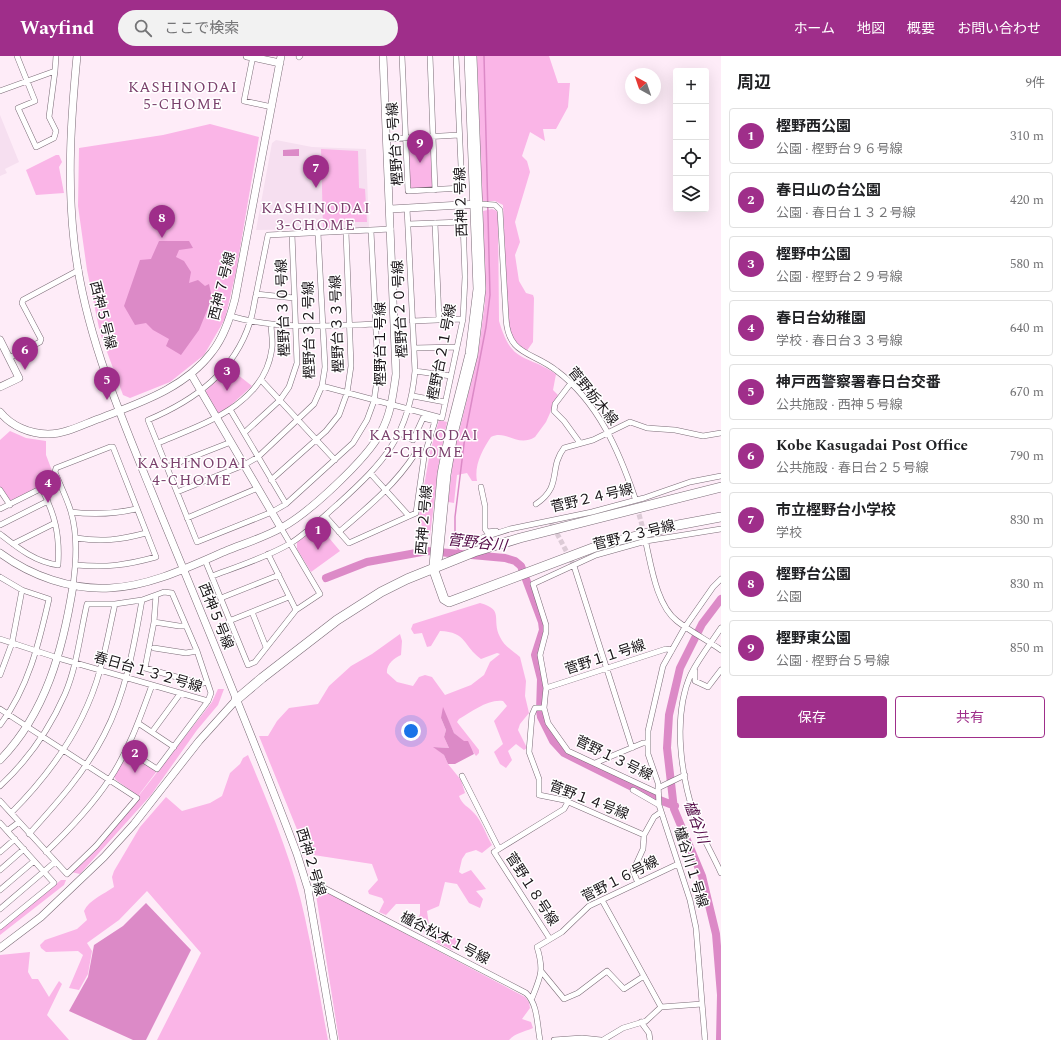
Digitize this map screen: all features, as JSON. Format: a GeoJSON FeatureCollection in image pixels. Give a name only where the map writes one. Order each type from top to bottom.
{"type":"FeatureCollection","features":[{"type":"Feature","properties":{"kind":"highway"},"geometry":{"type":"LineString","coordinates":[[236,700],[262,678],[358,605],[381,592],[447,562],[485,548],[721,487]]}},
{"type":"Feature","properties":{"kind":"highway"},"geometry":{"type":"LineString","coordinates":[[434,568],[444,599],[449,602],[598,546],[678,524],[721,517]]}},
{"type":"Feature","properties":{"kind":"street"},"geometry":{"type":"LineString","coordinates":[[17,56],[35,101],[18,108],[36,147],[54,138],[56,131],[49,117],[56,56]]}},
{"type":"Feature","properties":{"kind":"street","name":"西神５号線"},"geometry":{"type":"LineString","coordinates":[[77,56],[70,130],[74,241],[94,335],[119,410],[236,700]]}},
{"type":"Feature","properties":{"kind":"street"},"geometry":{"type":"LineString","coordinates":[[272,107],[244,101],[251,56],[280,59]]}},
{"type":"Feature","properties":{"kind":"street","name":"樫野台１号線"},"geometry":{"type":"LineString","coordinates":[[0,553],[16,565],[41,576],[73,586],[110,588],[148,582],[282,528],[306,511],[360,461],[372,446],[382,431],[392,405],[396,374],[391,209],[383,56]]}},
{"type":"Feature","properties":{"kind":"street","name":"樫野台５号線"},"geometry":{"type":"LineString","coordinates":[[402,56],[408,191],[462,188],[456,56]]}},
{"type":"Feature","properties":{"kind":"street"},"geometry":{"type":"LineString","coordinates":[[430,56],[435,190]]}},
{"type":"Feature","properties":{"kind":"street","name":"西神２号線"},"geometry":{"type":"LineString","coordinates":[[468,56],[482,204]]}},
{"type":"Feature","properties":{"kind":"street","name":"西神２号線"},"geometry":{"type":"LineString","coordinates":[[434,568],[454,434],[474,355],[482,289],[482,204],[473,56]]}},
{"type":"Feature","properties":{"kind":"street","name":"西神７号線"},"geometry":{"type":"LineString","coordinates":[[0,412],[13,424],[25,430],[48,434],[65,431],[164,393],[191,374],[212,352],[228,324],[235,299],[280,59]]}},
{"type":"Feature","properties":{"kind":"street"},"geometry":{"type":"LineString","coordinates":[[0,91],[55,71]]}},
{"type":"Feature","properties":{"kind":"street"},"geometry":{"type":"LineString","coordinates":[[387,139],[459,136]]}},
{"type":"Feature","properties":{"kind":"street"},"geometry":{"type":"LineString","coordinates":[[391,209],[482,204]]}},
{"type":"Feature","properties":{"kind":"street","name":"菅野栃木線"},"geometry":{"type":"LineString","coordinates":[[482,204],[495,205],[500,210],[506,330],[510,338],[522,351],[546,363],[571,384],[609,433],[625,468],[635,498]]}},
{"type":"Feature","properties":{"kind":"street","name":"樫野台２０号線"},"geometry":{"type":"LineString","coordinates":[[212,576],[268,554],[291,543],[325,516],[371,474],[386,457],[400,433],[413,396],[415,371],[407,208]]}},
{"type":"Feature","properties":{"kind":"street","name":"樫野台２１号線"},"geometry":{"type":"LineString","coordinates":[[322,386],[347,394],[442,418],[463,319],[466,277],[463,222],[408,224]]}},
{"type":"Feature","properties":{"kind":"street"},"geometry":{"type":"LineString","coordinates":[[435,223],[439,320]]}},
{"type":"Feature","properties":{"kind":"street"},"geometry":{"type":"LineString","coordinates":[[371,231],[378,372],[374,401],[360,432],[353,443],[286,504],[272,512],[197,542],[148,420],[188,401],[202,391],[227,365],[240,344],[251,321],[268,235],[391,229]]}},
{"type":"Feature","properties":{"kind":"street","name":"樫野台３３号線"},"geometry":{"type":"LineString","coordinates":[[271,480],[316,440],[339,414],[347,394],[351,366],[346,232]]}},
{"type":"Feature","properties":{"kind":"street","name":"樫野台３２号線"},"geometry":{"type":"LineString","coordinates":[[177,492],[244,465],[258,457],[298,421],[314,404],[322,386],[324,367],[318,233]]}},
{"type":"Feature","properties":{"kind":"street","name":"樫野台３０号線"},"geometry":{"type":"LineString","coordinates":[[244,434],[280,400],[289,387],[297,363],[292,234]]}},
{"type":"Feature","properties":{"kind":"street"},"geometry":{"type":"LineString","coordinates":[[9,358],[40,342],[41,339],[22,303],[23,300],[79,270]]}},
{"type":"Feature","properties":{"kind":"street"},"geometry":{"type":"LineString","coordinates":[[256,294],[294,298]]}},
{"type":"Feature","properties":{"kind":"street"},"geometry":{"type":"LineString","coordinates":[[230,316],[251,321],[295,326],[375,324]]}},
{"type":"Feature","properties":{"kind":"street"},"geometry":{"type":"LineString","coordinates":[[412,321],[463,319]]}},
{"type":"Feature","properties":{"kind":"street"},"geometry":{"type":"LineString","coordinates":[[158,443],[231,411],[262,380],[272,347],[271,324]]}},
{"type":"Feature","properties":{"kind":"street"},"geometry":{"type":"LineString","coordinates":[[0,340],[19,378],[0,387]]}},
{"type":"Feature","properties":{"kind":"street"},"geometry":{"type":"LineString","coordinates":[[414,348],[458,347]]}},
{"type":"Feature","properties":{"kind":"street"},"geometry":{"type":"LineString","coordinates":[[415,371],[452,376]]}},
{"type":"Feature","properties":{"kind":"street"},"geometry":{"type":"LineString","coordinates":[[191,374],[320,594],[296,610],[255,662],[248,665],[205,560]]}},
{"type":"Feature","properties":{"kind":"street"},"geometry":{"type":"LineString","coordinates":[[262,380],[335,460]]}},
{"type":"Feature","properties":{"kind":"street"},"geometry":{"type":"LineString","coordinates":[[571,384],[555,404],[554,411],[564,421],[580,443]]}},
{"type":"Feature","properties":{"kind":"street"},"geometry":{"type":"LineString","coordinates":[[413,396],[445,402]]}},
{"type":"Feature","properties":{"kind":"street"},"geometry":{"type":"LineString","coordinates":[[231,411],[286,504]]}},
{"type":"Feature","properties":{"kind":"street"},"geometry":{"type":"LineString","coordinates":[[325,516],[348,543],[416,513],[424,457],[435,421],[423,418],[413,440],[400,433]]}},
{"type":"Feature","properties":{"kind":"street"},"geometry":{"type":"LineString","coordinates":[[536,504],[546,498],[553,487],[558,458],[564,448],[593,440],[630,422],[648,428],[675,430],[703,436],[721,433]]}},
{"type":"Feature","properties":{"kind":"street"},"geometry":{"type":"LineString","coordinates":[[167,467],[231,442]]}},
{"type":"Feature","properties":{"kind":"street"},"geometry":{"type":"LineString","coordinates":[[0,760],[26,727],[45,694],[58,658],[67,621],[76,565],[76,538],[71,512],[55,472],[56,468],[113,447],[136,509],[156,556],[130,564],[102,568],[76,565]]}},
{"type":"Feature","properties":{"kind":"street"},"geometry":{"type":"LineString","coordinates":[[339,532],[386,491],[404,470],[415,454],[424,457]]}},
{"type":"Feature","properties":{"kind":"street"},"geometry":{"type":"LineString","coordinates":[[371,474],[409,516]]}},
{"type":"Feature","properties":{"kind":"street","name":"菅野２４号線"},"geometry":{"type":"LineString","coordinates":[[469,542],[503,531],[592,512],[644,498],[690,482],[721,476]]}},
{"type":"Feature","properties":{"kind":"street"},"geometry":{"type":"LineString","coordinates":[[0,510],[58,480]]}},
{"type":"Feature","properties":{"kind":"street"},"geometry":{"type":"LineString","coordinates":[[480,487],[485,506],[484,529],[487,532],[503,531]]}},
{"type":"Feature","properties":{"kind":"street"},"geometry":{"type":"LineString","coordinates":[[188,518],[258,488]]}},
{"type":"Feature","properties":{"kind":"street"},"geometry":{"type":"LineString","coordinates":[[0,534],[30,556],[58,565],[59,542],[55,523],[48,501],[42,489]]}},
{"type":"Feature","properties":{"kind":"street"},"geometry":{"type":"LineString","coordinates":[[0,490],[10,505]]}},
{"type":"Feature","properties":{"kind":"street"},"geometry":{"type":"LineString","coordinates":[[0,525],[48,501]]}},
{"type":"Feature","properties":{"kind":"street"},"geometry":{"type":"LineString","coordinates":[[71,512],[94,515],[115,514],[136,509]]}},
{"type":"Feature","properties":{"kind":"street"},"geometry":{"type":"LineString","coordinates":[[13,544],[55,523]]}},
{"type":"Feature","properties":{"kind":"street","name":"菅野２３号線"},"geometry":{"type":"LineString","coordinates":[[533,584],[596,555],[645,539],[721,529]]}},
{"type":"Feature","properties":{"kind":"street"},"geometry":{"type":"LineString","coordinates":[[76,538],[99,542],[123,539],[146,533]]}},
{"type":"Feature","properties":{"kind":"street"},"geometry":{"type":"LineString","coordinates":[[645,539],[664,605],[672,617],[721,650]]}},
{"type":"Feature","properties":{"kind":"street"},"geometry":{"type":"LineString","coordinates":[[268,554],[296,610]]}},
{"type":"Feature","properties":{"kind":"street"},"geometry":{"type":"LineString","coordinates":[[574,566],[632,748]]}},
{"type":"Feature","properties":{"kind":"street"},"geometry":{"type":"LineString","coordinates":[[221,598],[279,576]]}},
{"type":"Feature","properties":{"kind":"street"},"geometry":{"type":"LineString","coordinates":[[0,577],[22,590],[49,599],[37,651],[24,684],[8,715],[0,725]]}},
{"type":"Feature","properties":{"kind":"street","name":"櫨谷川１号線"},"geometry":{"type":"LineString","coordinates":[[705,1040],[696,928],[690,900],[659,805],[658,790],[648,754],[648,731],[663,666],[685,627],[713,587],[721,579]]}},
{"type":"Feature","properties":{"kind":"street","name":"菅野１３号線"},"geometry":{"type":"LineString","coordinates":[[533,584],[546,625],[546,632],[540,655],[546,688],[544,708],[548,723],[568,751],[658,790]]}},
{"type":"Feature","properties":{"kind":"street"},"geometry":{"type":"LineString","coordinates":[[0,675],[12,643],[22,590]]}},
{"type":"Feature","properties":{"kind":"street"},"geometry":{"type":"LineString","coordinates":[[0,786],[21,764],[42,737],[65,693],[74,663],[86,604],[115,604],[142,600],[164,592],[172,593],[184,626],[196,651],[211,693],[208,701]]}},
{"type":"Feature","properties":{"kind":"street"},"geometry":{"type":"LineString","coordinates":[[156,595],[154,622],[144,668],[201,684],[207,682]]}},
{"type":"Feature","properties":{"kind":"street"},"geometry":{"type":"LineString","coordinates":[[229,621],[289,597]]}},
{"type":"Feature","properties":{"kind":"street"},"geometry":{"type":"LineString","coordinates":[[30,834],[70,788],[104,735],[118,704],[126,678],[135,642],[142,600]]}},
{"type":"Feature","properties":{"kind":"street"},"geometry":{"type":"LineString","coordinates":[[10,813],[28,795],[63,751],[82,719],[100,671],[115,604]]}},
{"type":"Feature","properties":{"kind":"street"},"geometry":{"type":"LineString","coordinates":[[252,612],[266,647]]}},
{"type":"Feature","properties":{"kind":"street"},"geometry":{"type":"LineString","coordinates":[[154,622],[184,626]]}},
{"type":"Feature","properties":{"kind":"street"},"geometry":{"type":"LineString","coordinates":[[721,628],[695,669],[685,691],[680,727],[684,775],[696,819],[721,873]]}},
{"type":"Feature","properties":{"kind":"street","name":"春日台１３２号線"},"geometry":{"type":"LineString","coordinates":[[0,639],[100,671],[208,701],[157,769],[126,749]]}},
{"type":"Feature","properties":{"kind":"street"},"geometry":{"type":"LineString","coordinates":[[154,648],[186,653],[196,651]]}},
{"type":"Feature","properties":{"kind":"street","name":"菅野１１号線"},"geometry":{"type":"LineString","coordinates":[[546,688],[666,649],[672,650]]}},
{"type":"Feature","properties":{"kind":"street"},"geometry":{"type":"LineString","coordinates":[[695,669],[695,681],[708,687],[721,670]]}},
{"type":"Feature","properties":{"kind":"street"},"geometry":{"type":"LineString","coordinates":[[46,852],[82,816],[109,780],[138,723],[152,685]]}},
{"type":"Feature","properties":{"kind":"street"},"geometry":{"type":"LineString","coordinates":[[152,732],[180,694]]}},
{"type":"Feature","properties":{"kind":"street"},"geometry":{"type":"LineString","coordinates":[[0,948],[41,917],[82,880],[104,857],[134,824],[199,741],[236,700]]}},
{"type":"Feature","properties":{"kind":"street","name":"西神２号線"},"geometry":{"type":"LineString","coordinates":[[236,700],[281,812],[308,889],[334,1040]]}},
{"type":"Feature","properties":{"kind":"street","name":"菅野１４号線"},"geometry":{"type":"LineString","coordinates":[[544,708],[535,708],[532,715],[529,752],[539,779],[539,795],[568,802],[644,835]]}},
{"type":"Feature","properties":{"kind":"street"},"geometry":{"type":"LineString","coordinates":[[0,709],[137,798],[96,846],[67,874],[0,801]]}},
{"type":"Feature","properties":{"kind":"street"},"geometry":{"type":"LineString","coordinates":[[138,723],[174,747]]}},
{"type":"Feature","properties":{"kind":"street"},"geometry":{"type":"LineString","coordinates":[[595,763],[643,743],[648,744]]}},
{"type":"Feature","properties":{"kind":"street"},"geometry":{"type":"LineString","coordinates":[[658,790],[684,775]]}},
{"type":"Feature","properties":{"kind":"street","name":"菅野１８号線"},"geometry":{"type":"LineString","coordinates":[[462,776],[496,851],[550,938]]}},
{"type":"Feature","properties":{"kind":"street"},"geometry":{"type":"LineString","coordinates":[[633,790],[659,805]]}},
{"type":"Feature","properties":{"kind":"street"},"geometry":{"type":"LineString","coordinates":[[496,851],[564,808],[568,802]]}},
{"type":"Feature","properties":{"kind":"street"},"geometry":{"type":"LineString","coordinates":[[638,883],[633,871],[644,849],[644,835],[654,817],[661,812]]}},
{"type":"Feature","properties":{"kind":"street"},"geometry":{"type":"LineString","coordinates":[[7,831],[19,822]]}},
{"type":"Feature","properties":{"kind":"street"},"geometry":{"type":"LineString","coordinates":[[0,824],[54,883],[0,928]]}},
{"type":"Feature","properties":{"kind":"street"},"geometry":{"type":"LineString","coordinates":[[0,852],[15,839]]}},
{"type":"Feature","properties":{"kind":"street"},"geometry":{"type":"LineString","coordinates":[[0,870],[24,849]]}},
{"type":"Feature","properties":{"kind":"street"},"geometry":{"type":"LineString","coordinates":[[0,890],[34,860]]}},
{"type":"Feature","properties":{"kind":"street"},"geometry":{"type":"LineString","coordinates":[[0,909],[55,862]]}},
{"type":"Feature","properties":{"kind":"street","name":"菅野１６号線"},"geometry":{"type":"LineString","coordinates":[[541,971],[542,963],[536,947],[562,932],[583,910],[678,864]]}},
{"type":"Feature","properties":{"kind":"street","name":"櫨谷松本１号線"},"geometry":{"type":"LineString","coordinates":[[308,889],[322,887],[526,993],[532,998]]}},
{"type":"Feature","properties":{"kind":"street"},"geometry":{"type":"LineString","coordinates":[[602,900],[662,1007]]}},
{"type":"Feature","properties":{"kind":"street"},"geometry":{"type":"LineString","coordinates":[[541,971],[564,999],[578,993],[607,971],[624,989],[644,976]]}},
{"type":"Feature","properties":{"kind":"street"},"geometry":{"type":"LineString","coordinates":[[540,1040],[532,998],[541,971]]}},
{"type":"Feature","properties":{"kind":"street"},"geometry":{"type":"LineString","coordinates":[[554,1040],[602,1040],[624,1028],[646,1021],[662,1007],[702,1004]]}},
{"type":"Feature","properties":{"kind":"street"},"geometry":{"type":"LineString","coordinates":[[641,1022],[649,1033],[650,1040]]}},
{"type":"Feature","properties":{"kind":"shaded area"},"geometry":{"type":"Polygon","coordinates":[[[477,56],[549,56],[558,83],[570,83],[568,107],[556,129],[543,129],[545,141],[530,132],[522,156],[527,161],[530,172],[515,222],[520,242],[515,255],[519,281],[526,293],[533,295],[534,298],[533,342],[526,352],[511,338],[508,329],[503,205],[495,201],[483,201],[482,198],[477,56]]]}},
{"type":"Feature","properties":{"kind":"shaded area"},"geometry":{"type":"Polygon","coordinates":[[[0,115],[19,162],[5,169],[7,173],[0,176],[0,115]]]}},
{"type":"Feature","properties":{"kind":"shaded area"},"geometry":{"type":"Polygon","coordinates":[[[210,124],[259,137],[236,272],[225,319],[204,355],[170,382],[130,398],[123,395],[100,333],[87,270],[78,206],[79,148],[163,135],[210,124]]]}},
{"type":"Feature","properties":{"kind":"shaded area"},"geometry":{"type":"Polygon","coordinates":[[[428,139],[431,141],[433,186],[431,188],[412,189],[409,186],[408,141],[428,139]]]}},
{"type":"Feature","properties":{"kind":"shaded area"},"geometry":{"type":"Polygon","coordinates":[[[276,140],[312,147],[366,149],[369,228],[256,230],[272,143],[276,140]]]}},
{"type":"Feature","properties":{"kind":"shaded area"},"geometry":{"type":"Polygon","coordinates":[[[299,149],[299,156],[283,156],[283,150],[299,149]]]}},
{"type":"Feature","properties":{"kind":"shaded area"},"geometry":{"type":"Polygon","coordinates":[[[321,149],[358,151],[359,188],[365,189],[367,222],[343,222],[343,227],[323,228],[321,149]]]}},
{"type":"Feature","properties":{"kind":"shaded area"},"geometry":{"type":"Polygon","coordinates":[[[56,155],[59,155],[62,162],[59,167],[64,193],[36,195],[26,170],[56,155]]]}},
{"type":"Feature","properties":{"kind":"shaded area"},"geometry":{"type":"Polygon","coordinates":[[[492,209],[497,211],[498,216],[499,321],[509,345],[515,352],[556,374],[553,390],[558,395],[546,422],[535,437],[523,441],[502,435],[491,437],[478,464],[476,475],[477,481],[472,481],[467,473],[457,475],[454,503],[448,502],[454,452],[478,354],[485,302],[483,211],[492,209]]]}},
{"type":"Feature","properties":{"kind":"shaded area"},"geometry":{"type":"Polygon","coordinates":[[[159,241],[189,241],[193,248],[179,250],[176,257],[184,261],[191,272],[189,283],[198,280],[205,286],[209,284],[212,298],[199,330],[181,355],[166,346],[169,339],[153,330],[146,323],[135,325],[124,306],[140,260],[151,259],[159,241]]]}},
{"type":"Feature","properties":{"kind":"shaded area"},"geometry":{"type":"Polygon","coordinates":[[[228,367],[252,386],[218,415],[205,392],[228,367]]]}},
{"type":"Feature","properties":{"kind":"shaded area"},"geometry":{"type":"Polygon","coordinates":[[[439,420],[447,422],[439,463],[430,536],[423,530],[419,515],[430,452],[439,420]]]}},
{"type":"Feature","properties":{"kind":"shaded area"},"geometry":{"type":"Polygon","coordinates":[[[10,431],[26,438],[46,441],[46,455],[54,476],[53,479],[13,500],[8,500],[0,487],[0,440],[10,431]]]}},
{"type":"Feature","properties":{"kind":"shaded area"},"geometry":{"type":"Polygon","coordinates":[[[319,526],[340,551],[311,572],[297,549],[297,542],[319,526]]]}},
{"type":"Feature","properties":{"kind":"shaded area"},"geometry":{"type":"Polygon","coordinates":[[[480,603],[488,606],[495,612],[500,637],[509,648],[520,657],[526,681],[525,696],[529,713],[520,724],[518,730],[527,748],[524,750],[516,744],[508,751],[512,760],[506,768],[500,764],[494,752],[503,744],[494,721],[507,706],[503,701],[485,704],[459,719],[457,722],[479,750],[479,753],[476,756],[469,746],[454,733],[448,720],[441,718],[446,730],[444,737],[449,748],[434,747],[444,755],[448,764],[461,780],[465,793],[459,796],[460,799],[477,816],[492,845],[482,853],[476,850],[466,853],[462,859],[459,872],[462,874],[471,870],[486,889],[476,891],[483,899],[480,908],[469,903],[457,884],[445,882],[439,906],[427,911],[429,925],[459,940],[456,949],[452,950],[436,942],[418,927],[416,924],[420,914],[420,904],[396,904],[386,915],[379,912],[384,902],[382,898],[369,894],[368,891],[378,880],[372,864],[307,854],[259,736],[268,736],[277,721],[289,708],[318,704],[329,686],[351,666],[372,654],[400,634],[402,641],[401,655],[391,662],[387,670],[387,673],[397,682],[413,686],[419,677],[425,675],[432,677],[445,695],[471,685],[484,675],[490,662],[500,654],[497,653],[481,659],[460,637],[449,632],[440,631],[431,646],[427,647],[422,633],[414,634],[411,629],[413,624],[480,603]]]}},
{"type":"Feature","properties":{"kind":"shaded area"},"geometry":{"type":"Polygon","coordinates":[[[218,689],[224,689],[218,705],[197,730],[151,795],[80,874],[71,872],[108,835],[212,702],[218,689]]]}},
{"type":"Feature","properties":{"kind":"shaded area"},"geometry":{"type":"Polygon","coordinates":[[[443,707],[454,733],[464,741],[468,741],[474,754],[455,764],[448,764],[444,755],[433,747],[449,748],[444,737],[446,730],[441,718],[443,707]]]}},
{"type":"Feature","properties":{"kind":"shaded area"},"geometry":{"type":"Polygon","coordinates":[[[126,753],[157,771],[138,796],[116,780],[113,775],[126,753]]]}},
{"type":"Feature","properties":{"kind":"shaded area"},"geometry":{"type":"Polygon","coordinates":[[[248,755],[280,835],[300,897],[328,1040],[157,1040],[201,953],[147,891],[119,920],[87,943],[92,951],[88,974],[79,990],[69,988],[83,955],[78,951],[46,952],[40,945],[45,940],[77,929],[87,920],[84,911],[86,907],[93,900],[114,887],[112,877],[114,871],[140,827],[166,797],[182,811],[210,803],[222,796],[230,773],[240,764],[243,758],[248,755]]]}},
{"type":"Feature","properties":{"kind":"shaded area"},"geometry":{"type":"Polygon","coordinates":[[[61,880],[66,880],[64,885],[0,935],[0,930],[61,880]]]}},
{"type":"Feature","properties":{"kind":"shaded area"},"geometry":{"type":"Polygon","coordinates":[[[321,889],[525,997],[529,1002],[530,1008],[522,1019],[531,1022],[533,1028],[517,1034],[509,1040],[339,1040],[316,895],[321,889]]]}},
{"type":"Feature","properties":{"kind":"shaded area"},"geometry":{"type":"Polygon","coordinates":[[[146,903],[191,950],[146,1040],[133,1040],[69,1011],[88,977],[94,945],[123,926],[146,903]]]}},
{"type":"Feature","properties":{"kind":"shaded area"},"geometry":{"type":"Polygon","coordinates":[[[30,952],[28,972],[32,979],[38,979],[49,997],[59,981],[62,984],[47,1015],[69,1040],[0,1040],[0,955],[30,952]]]}},
{"type":"Feature","properties":{"kind":"waterway"},"geometry":{"type":"LineString","coordinates":[[461,553],[455,545],[455,517],[465,436],[486,327],[490,295],[484,56]]}},
{"type":"Feature","properties":{"kind":"waterway","name":"菅野谷川"},"geometry":{"type":"LineString","coordinates":[[326,578],[367,562],[427,551],[505,558],[515,561],[521,566],[542,622],[543,630],[535,655],[541,679],[540,711],[541,717],[553,741],[564,753],[652,797],[675,806]]}},
{"type":"Feature","properties":{"kind":"waterway","name":"櫨谷川"},"geometry":{"type":"LineString","coordinates":[[720,1040],[721,995],[716,934],[702,876],[674,809],[667,748],[669,715],[680,668],[702,624],[721,599]]}},
{"type":"Feature","properties":{"kind":"tunnel"},"geometry":{"type":"LineString","coordinates":[[637,507],[645,536]]}},
{"type":"Feature","properties":{"kind":"tunnel"},"geometry":{"type":"LineString","coordinates":[[550,520],[574,566]]}},
{"type":"Feature","properties":{"kind":"place","name":"樫野東公園"},"geometry":{"type":"Point","coordinates":[420,163]}},
{"type":"Feature","properties":{"kind":"place","name":"市立樫野台小学校"},"geometry":{"type":"Point","coordinates":[316,188]}},
{"type":"Feature","properties":{"kind":"place","name":"樫野台公園"},"geometry":{"type":"Point","coordinates":[162,238]}},
{"type":"Feature","properties":{"kind":"place","name":"Kobe Kasugadai Post Office"},"geometry":{"type":"Point","coordinates":[25,370]}},
{"type":"Feature","properties":{"kind":"place","name":"樫野中公園"},"geometry":{"type":"Point","coordinates":[227,391]}},
{"type":"Feature","properties":{"kind":"place","name":"神戸西警察署春日台交番"},"geometry":{"type":"Point","coordinates":[107,400]}},
{"type":"Feature","properties":{"kind":"place","name":"春日台幼稚園"},"geometry":{"type":"Point","coordinates":[48,503]}},
{"type":"Feature","properties":{"kind":"place","name":"樫野西公園"},"geometry":{"type":"Point","coordinates":[318,550]}},
{"type":"Feature","properties":{"kind":"place","name":"春日山の台公園"},"geometry":{"type":"Point","coordinates":[135,773]}},
{"type":"Feature","properties":{"kind":"district","name":"KASHINODAI 5-CHOME"},"geometry":{"type":"Point","coordinates":[183,96]}},
{"type":"Feature","properties":{"kind":"district","name":"KASHINODAI 3-CHOME"},"geometry":{"type":"Point","coordinates":[316,216]}},
{"type":"Feature","properties":{"kind":"district","name":"KASHINODAI 2-CHOME"},"geometry":{"type":"Point","coordinates":[424,444]}},
{"type":"Feature","properties":{"kind":"district","name":"KASHINODAI 4-CHOME"},"geometry":{"type":"Point","coordinates":[192,472]}}]}
